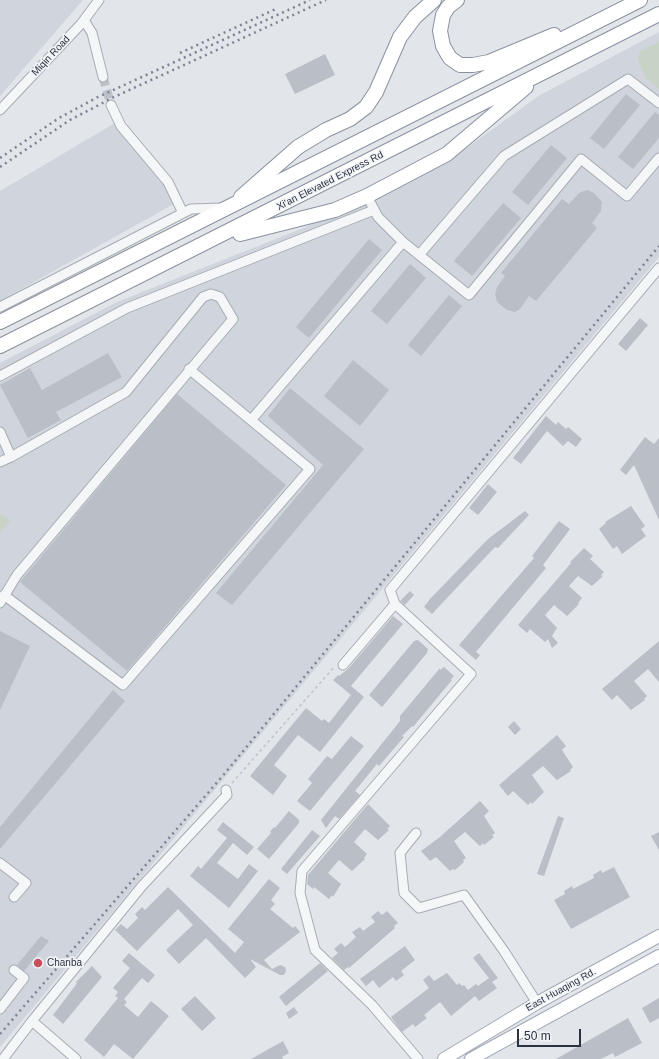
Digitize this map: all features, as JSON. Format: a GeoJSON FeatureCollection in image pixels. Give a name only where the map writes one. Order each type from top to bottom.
{"type":"FeatureCollection","features":[{"type":"Feature","properties":{"kind":"highway"},"geometry":{"type":"LineString","coordinates":[[229,208],[298,147],[326,130],[350,118],[366,106],[376,92],[400,37],[415,17],[434,0]]}},
{"type":"Feature","properties":{"kind":"highway"},"geometry":{"type":"LineString","coordinates":[[458,0],[448,7],[441,20],[440,31],[443,46],[450,58],[460,65],[473,65],[489,62],[637,2]]}},
{"type":"Feature","properties":{"kind":"highway"},"geometry":{"type":"LineString","coordinates":[[0,322],[637,2]]}},
{"type":"Feature","properties":{"kind":"highway","name":"Xi'an Elevated Express Rd"},"geometry":{"type":"LineString","coordinates":[[0,346],[98,298],[659,14]]}},
{"type":"Feature","properties":{"kind":"highway"},"geometry":{"type":"LineString","coordinates":[[205,244],[256,229],[335,210],[366,196],[447,154],[540,75]]}},
{"type":"Feature","properties":{"kind":"main road","name":"East Huaqing Rd."},"geometry":{"type":"LineString","coordinates":[[444,1059],[537,1003],[659,936]]}},
{"type":"Feature","properties":{"kind":"main road","name":"East Huaqing Rd."},"geometry":{"type":"LineString","coordinates":[[471,1059],[659,956]]}},
{"type":"Feature","properties":{"kind":"street","name":"Miqin Road"},"geometry":{"type":"LineString","coordinates":[[0,110],[84,20],[99,0]]}},
{"type":"Feature","properties":{"kind":"street"},"geometry":{"type":"LineString","coordinates":[[84,20],[92,33],[103,77]]}},
{"type":"Feature","properties":{"kind":"street"},"geometry":{"type":"LineString","coordinates":[[419,255],[504,156],[628,79],[659,103]]}},
{"type":"Feature","properties":{"kind":"street"},"geometry":{"type":"LineString","coordinates":[[112,108],[121,126],[168,182],[183,213]]}},
{"type":"Feature","properties":{"kind":"street"},"geometry":{"type":"LineString","coordinates":[[366,196],[378,217],[403,242],[469,295],[581,159],[627,196],[659,158]]}},
{"type":"Feature","properties":{"kind":"street"},"geometry":{"type":"LineString","coordinates":[[0,307],[191,209],[229,208]]}},
{"type":"Feature","properties":{"kind":"street"},"geometry":{"type":"LineString","coordinates":[[0,376],[127,308],[374,210]]}},
{"type":"Feature","properties":{"kind":"street"},"geometry":{"type":"LineString","coordinates":[[252,420],[403,242]]}},
{"type":"Feature","properties":{"kind":"street"},"geometry":{"type":"LineString","coordinates":[[418,1059],[372,1005],[315,950],[300,893],[302,871],[471,674],[395,604],[390,590],[659,268]]}},
{"type":"Feature","properties":{"kind":"street"},"geometry":{"type":"LineString","coordinates":[[0,462],[126,392],[203,297],[211,294],[220,297],[233,319],[190,369],[17,575],[2,599],[123,685],[310,469],[190,369]]}},
{"type":"Feature","properties":{"kind":"street"},"geometry":{"type":"LineString","coordinates":[[0,432],[11,457]]}},
{"type":"Feature","properties":{"kind":"street"},"geometry":{"type":"LineString","coordinates":[[343,665],[395,604]]}},
{"type":"Feature","properties":{"kind":"street"},"geometry":{"type":"LineString","coordinates":[[3,1059],[142,886],[227,795],[226,790]]}},
{"type":"Feature","properties":{"kind":"street"},"geometry":{"type":"LineString","coordinates":[[416,833],[400,853],[404,893],[419,908],[464,895],[504,951],[537,1003]]}},
{"type":"Feature","properties":{"kind":"street"},"geometry":{"type":"LineString","coordinates":[[0,863],[26,883],[14,896]]}},
{"type":"Feature","properties":{"kind":"street"},"geometry":{"type":"LineString","coordinates":[[0,1009],[24,978],[14,970]]}},
{"type":"Feature","properties":{"kind":"street"},"geometry":{"type":"LineString","coordinates":[[32,1021],[76,1059]]}},
{"type":"Feature","properties":{"kind":"path"},"geometry":{"type":"LineString","coordinates":[[226,790],[337,663],[343,665]]}},
{"type":"Feature","properties":{"kind":"shaded area"},"geometry":{"type":"Polygon","coordinates":[[[0,0],[83,0],[0,96],[0,0]]]}},
{"type":"Feature","properties":{"kind":"shaded area"},"geometry":{"type":"Polygon","coordinates":[[[659,32],[659,257],[0,1047],[0,363],[117,302],[306,227],[461,152],[540,95],[659,32]]]}},
{"type":"Feature","properties":{"kind":"shaded area"},"geometry":{"type":"Polygon","coordinates":[[[115,123],[151,153],[181,200],[0,301],[0,191],[115,123]]]}},
{"type":"Feature","properties":{"kind":"green space"},"geometry":{"type":"Polygon","coordinates":[[[659,42],[659,89],[646,78],[638,59],[640,52],[659,42]]]}},
{"type":"Feature","properties":{"kind":"green space"},"geometry":{"type":"Polygon","coordinates":[[[0,514],[10,520],[0,533],[0,514]]]}},
{"type":"Feature","properties":{"kind":"building"},"geometry":{"type":"Polygon","coordinates":[[[325,54],[335,75],[295,94],[285,74],[325,54]]]}},
{"type":"Feature","properties":{"kind":"building"},"geometry":{"type":"Polygon","coordinates":[[[626,94],[640,105],[604,149],[590,138],[626,94]]]}},
{"type":"Feature","properties":{"kind":"building"},"geometry":{"type":"Polygon","coordinates":[[[655,112],[659,115],[659,138],[633,169],[618,157],[655,112]]]}},
{"type":"Feature","properties":{"kind":"building"},"geometry":{"type":"Polygon","coordinates":[[[551,145],[567,158],[528,205],[512,192],[551,145]]]}},
{"type":"Feature","properties":{"kind":"building"},"geometry":{"type":"Polygon","coordinates":[[[587,190],[594,193],[602,202],[601,211],[592,223],[597,228],[536,301],[529,296],[520,309],[515,312],[507,310],[497,302],[495,294],[497,287],[505,276],[501,273],[562,199],[569,204],[579,193],[587,190]]]}},
{"type":"Feature","properties":{"kind":"building"},"geometry":{"type":"Polygon","coordinates":[[[503,203],[521,218],[472,276],[454,261],[503,203]]]}},
{"type":"Feature","properties":{"kind":"building"},"geometry":{"type":"Polygon","coordinates":[[[369,239],[382,250],[309,338],[296,327],[369,239]]]}},
{"type":"Feature","properties":{"kind":"building"},"geometry":{"type":"Polygon","coordinates":[[[410,264],[426,278],[387,324],[371,311],[410,264]]]}},
{"type":"Feature","properties":{"kind":"building"},"geometry":{"type":"Polygon","coordinates":[[[449,295],[462,306],[421,356],[408,345],[449,295]]]}},
{"type":"Feature","properties":{"kind":"building"},"geometry":{"type":"Polygon","coordinates":[[[640,318],[648,325],[626,351],[618,344],[640,318]]]}},
{"type":"Feature","properties":{"kind":"building"},"geometry":{"type":"Polygon","coordinates":[[[108,353],[122,377],[56,412],[61,420],[28,438],[0,385],[30,368],[42,390],[108,353]]]}},
{"type":"Feature","properties":{"kind":"building"},"geometry":{"type":"Polygon","coordinates":[[[353,360],[389,390],[360,426],[324,396],[353,360]]]}},
{"type":"Feature","properties":{"kind":"building"},"geometry":{"type":"Polygon","coordinates":[[[290,388],[364,449],[232,605],[216,593],[323,465],[268,416],[290,388]]]}},
{"type":"Feature","properties":{"kind":"building"},"geometry":{"type":"Polygon","coordinates":[[[177,394],[286,485],[127,671],[20,582],[177,394]]]}},
{"type":"Feature","properties":{"kind":"building"},"geometry":{"type":"Polygon","coordinates":[[[546,416],[556,425],[558,422],[566,429],[568,427],[582,439],[576,447],[568,441],[563,446],[547,431],[521,464],[513,458],[546,416]]]}},
{"type":"Feature","properties":{"kind":"building"},"geometry":{"type":"Polygon","coordinates":[[[645,437],[654,444],[659,438],[659,520],[634,465],[626,475],[620,470],[645,437]]]}},
{"type":"Feature","properties":{"kind":"building"},"geometry":{"type":"Polygon","coordinates":[[[488,484],[497,492],[478,515],[469,508],[488,484]]]}},
{"type":"Feature","properties":{"kind":"building"},"geometry":{"type":"Polygon","coordinates":[[[631,506],[645,526],[641,529],[646,536],[622,554],[617,546],[613,549],[599,529],[606,523],[605,522],[631,506]]]}},
{"type":"Feature","properties":{"kind":"building"},"geometry":{"type":"Polygon","coordinates":[[[525,511],[529,515],[498,548],[495,547],[432,614],[424,607],[488,539],[525,511]]]}},
{"type":"Feature","properties":{"kind":"building"},"geometry":{"type":"Polygon","coordinates":[[[559,521],[570,529],[543,565],[546,568],[476,652],[480,655],[476,660],[459,645],[534,558],[532,556],[559,521]]]}},
{"type":"Feature","properties":{"kind":"building"},"geometry":{"type":"Polygon","coordinates":[[[584,548],[593,556],[590,559],[604,572],[601,575],[603,576],[592,586],[578,576],[569,586],[582,598],[578,603],[579,604],[567,616],[554,605],[545,615],[557,628],[552,636],[558,643],[552,648],[548,639],[545,642],[530,629],[527,633],[518,625],[571,563],[570,562],[584,548]]]}},
{"type":"Feature","properties":{"kind":"building"},"geometry":{"type":"Polygon","coordinates":[[[410,591],[414,595],[405,605],[400,601],[410,591]]]}},
{"type":"Feature","properties":{"kind":"building"},"geometry":{"type":"Polygon","coordinates":[[[393,616],[403,624],[351,686],[364,697],[320,752],[298,735],[274,765],[287,776],[273,795],[250,776],[306,708],[322,721],[324,719],[329,723],[351,695],[333,680],[348,669],[393,616]]]}},
{"type":"Feature","properties":{"kind":"building"},"geometry":{"type":"Polygon","coordinates":[[[0,631],[30,646],[0,710],[0,631]]]}},
{"type":"Feature","properties":{"kind":"building"},"geometry":{"type":"Polygon","coordinates":[[[418,640],[428,649],[427,653],[382,707],[369,695],[414,641],[418,640]]]}},
{"type":"Feature","properties":{"kind":"building"},"geometry":{"type":"Polygon","coordinates":[[[659,641],[659,682],[648,669],[634,681],[647,696],[644,699],[645,700],[631,710],[617,695],[612,700],[602,689],[659,641]]]}},
{"type":"Feature","properties":{"kind":"building"},"geometry":{"type":"Polygon","coordinates":[[[444,667],[454,676],[451,679],[452,680],[413,727],[412,726],[402,736],[404,737],[379,766],[377,764],[355,791],[360,795],[339,819],[335,816],[326,828],[321,820],[400,721],[400,716],[440,668],[440,670],[444,667]]]}},
{"type":"Feature","properties":{"kind":"building"},"geometry":{"type":"Polygon","coordinates":[[[113,690],[125,701],[0,849],[0,827],[113,690]]]}},
{"type":"Feature","properties":{"kind":"building"},"geometry":{"type":"Polygon","coordinates":[[[514,721],[521,729],[515,735],[508,727],[514,721]]]}},
{"type":"Feature","properties":{"kind":"building"},"geometry":{"type":"Polygon","coordinates":[[[557,735],[566,746],[562,750],[573,767],[570,770],[571,771],[557,780],[543,766],[532,775],[544,792],[532,804],[531,802],[528,805],[513,791],[508,796],[499,785],[557,735]]]}},
{"type":"Feature","properties":{"kind":"building"},"geometry":{"type":"Polygon","coordinates":[[[351,736],[364,746],[310,811],[297,801],[312,783],[308,779],[327,756],[332,759],[351,736]]]}},
{"type":"Feature","properties":{"kind":"building"},"geometry":{"type":"Polygon","coordinates":[[[480,801],[489,811],[484,816],[495,833],[492,835],[494,837],[484,845],[483,843],[480,846],[465,832],[454,841],[466,858],[463,860],[464,862],[455,870],[453,869],[450,871],[436,857],[430,861],[421,851],[440,837],[480,801]]]}},
{"type":"Feature","properties":{"kind":"building"},"geometry":{"type":"Polygon","coordinates":[[[368,804],[390,826],[387,829],[389,830],[378,840],[365,829],[354,842],[367,854],[364,858],[365,859],[352,871],[339,860],[328,873],[341,884],[333,897],[332,895],[329,899],[314,887],[313,889],[307,884],[308,875],[368,804]]]}},
{"type":"Feature","properties":{"kind":"building"},"geometry":{"type":"Polygon","coordinates":[[[289,811],[299,820],[299,823],[269,859],[257,849],[289,811]]]}},
{"type":"Feature","properties":{"kind":"building"},"geometry":{"type":"Polygon","coordinates":[[[558,816],[564,818],[544,876],[537,874],[558,816]]]}},
{"type":"Feature","properties":{"kind":"building"},"geometry":{"type":"Polygon","coordinates":[[[223,822],[254,847],[247,855],[233,843],[217,863],[238,879],[249,864],[258,871],[229,908],[190,876],[198,866],[201,869],[227,838],[217,830],[223,822]]]}},
{"type":"Feature","properties":{"kind":"building"},"geometry":{"type":"Polygon","coordinates":[[[312,830],[320,836],[287,874],[281,869],[312,830]]]}},
{"type":"Feature","properties":{"kind":"building"},"geometry":{"type":"Polygon","coordinates":[[[659,832],[659,850],[651,836],[659,832]]]}},
{"type":"Feature","properties":{"kind":"building"},"geometry":{"type":"Polygon","coordinates":[[[614,867],[630,897],[571,929],[554,900],[565,894],[564,891],[572,886],[573,889],[594,878],[593,875],[601,870],[602,873],[614,867]]]}},
{"type":"Feature","properties":{"kind":"building"},"geometry":{"type":"Polygon","coordinates":[[[269,879],[280,888],[271,900],[275,904],[270,909],[293,928],[295,926],[300,932],[264,960],[272,969],[280,965],[285,967],[286,971],[284,975],[280,975],[250,959],[256,967],[245,978],[206,938],[179,964],[166,950],[193,925],[178,909],[137,951],[115,930],[121,924],[127,929],[138,918],[135,914],[142,907],[145,910],[168,887],[235,953],[244,942],[228,929],[269,879]]]}},
{"type":"Feature","properties":{"kind":"building"},"geometry":{"type":"Polygon","coordinates":[[[378,911],[382,915],[387,911],[398,923],[394,926],[395,928],[349,968],[348,967],[344,970],[332,958],[338,953],[334,949],[341,943],[345,947],[356,937],[352,932],[360,927],[363,931],[375,922],[371,917],[378,911]]]}},
{"type":"Feature","properties":{"kind":"building"},"geometry":{"type":"Polygon","coordinates":[[[41,936],[49,941],[24,971],[17,965],[41,936]]]}},
{"type":"Feature","properties":{"kind":"building"},"geometry":{"type":"Polygon","coordinates":[[[405,946],[415,960],[401,971],[404,975],[396,981],[393,977],[379,988],[373,980],[366,986],[360,979],[405,946]]]}},
{"type":"Feature","properties":{"kind":"building"},"geometry":{"type":"Polygon","coordinates":[[[129,953],[155,975],[148,983],[142,978],[124,999],[127,1002],[124,1005],[138,1017],[151,1001],[169,1016],[133,1059],[114,1044],[104,1057],[84,1040],[118,998],[115,996],[118,992],[113,988],[130,968],[122,961],[129,953]]]}},
{"type":"Feature","properties":{"kind":"building"},"geometry":{"type":"Polygon","coordinates":[[[479,953],[498,978],[492,982],[497,988],[479,1001],[475,996],[451,1016],[440,1002],[424,1015],[427,1018],[415,1027],[413,1024],[402,1032],[391,1017],[429,988],[423,980],[429,975],[434,981],[447,973],[457,985],[459,983],[462,986],[464,985],[468,990],[476,984],[478,986],[489,978],[473,958],[479,953]]]}},
{"type":"Feature","properties":{"kind":"building"},"geometry":{"type":"Polygon","coordinates":[[[320,963],[328,971],[286,1006],[279,997],[320,963]]]}},
{"type":"Feature","properties":{"kind":"building"},"geometry":{"type":"Polygon","coordinates":[[[92,966],[102,977],[63,1024],[53,1015],[75,986],[77,983],[76,982],[92,966]]]}},
{"type":"Feature","properties":{"kind":"building"},"geometry":{"type":"Polygon","coordinates":[[[195,996],[216,1018],[202,1031],[181,1009],[195,996]]]}},
{"type":"Feature","properties":{"kind":"building"},"geometry":{"type":"Polygon","coordinates":[[[659,998],[659,1018],[650,1023],[642,1008],[659,998]]]}},
{"type":"Feature","properties":{"kind":"building"},"geometry":{"type":"Polygon","coordinates":[[[294,1007],[298,1013],[289,1019],[286,1013],[294,1007]]]}},
{"type":"Feature","properties":{"kind":"building"},"geometry":{"type":"Polygon","coordinates":[[[628,1018],[642,1043],[615,1057],[613,1053],[601,1059],[556,1059],[628,1018]]]}},
{"type":"Feature","properties":{"kind":"building"},"geometry":{"type":"Polygon","coordinates":[[[283,1041],[289,1053],[282,1057],[283,1059],[251,1059],[283,1041]]]}},
{"type":"Feature","properties":{"kind":"tunnel"},"geometry":{"type":"LineString","coordinates":[[103,77],[111,105]]}},
{"type":"Feature","properties":{"kind":"railway"},"geometry":{"type":"LineString","coordinates":[[0,158],[59,118],[96,98],[310,0]]}},
{"type":"Feature","properties":{"kind":"railway"},"geometry":{"type":"LineString","coordinates":[[0,167],[70,120],[114,97],[326,0]]}},
{"type":"Feature","properties":{"kind":"railway"},"geometry":{"type":"LineString","coordinates":[[180,53],[278,8]]}},
{"type":"Feature","properties":{"kind":"railway"},"geometry":{"type":"LineString","coordinates":[[0,1034],[226,772],[659,246]]}},
{"type":"Feature","properties":{"kind":"place","name":"Chanba"},"geometry":{"type":"Point","coordinates":[38,963]}}]}
